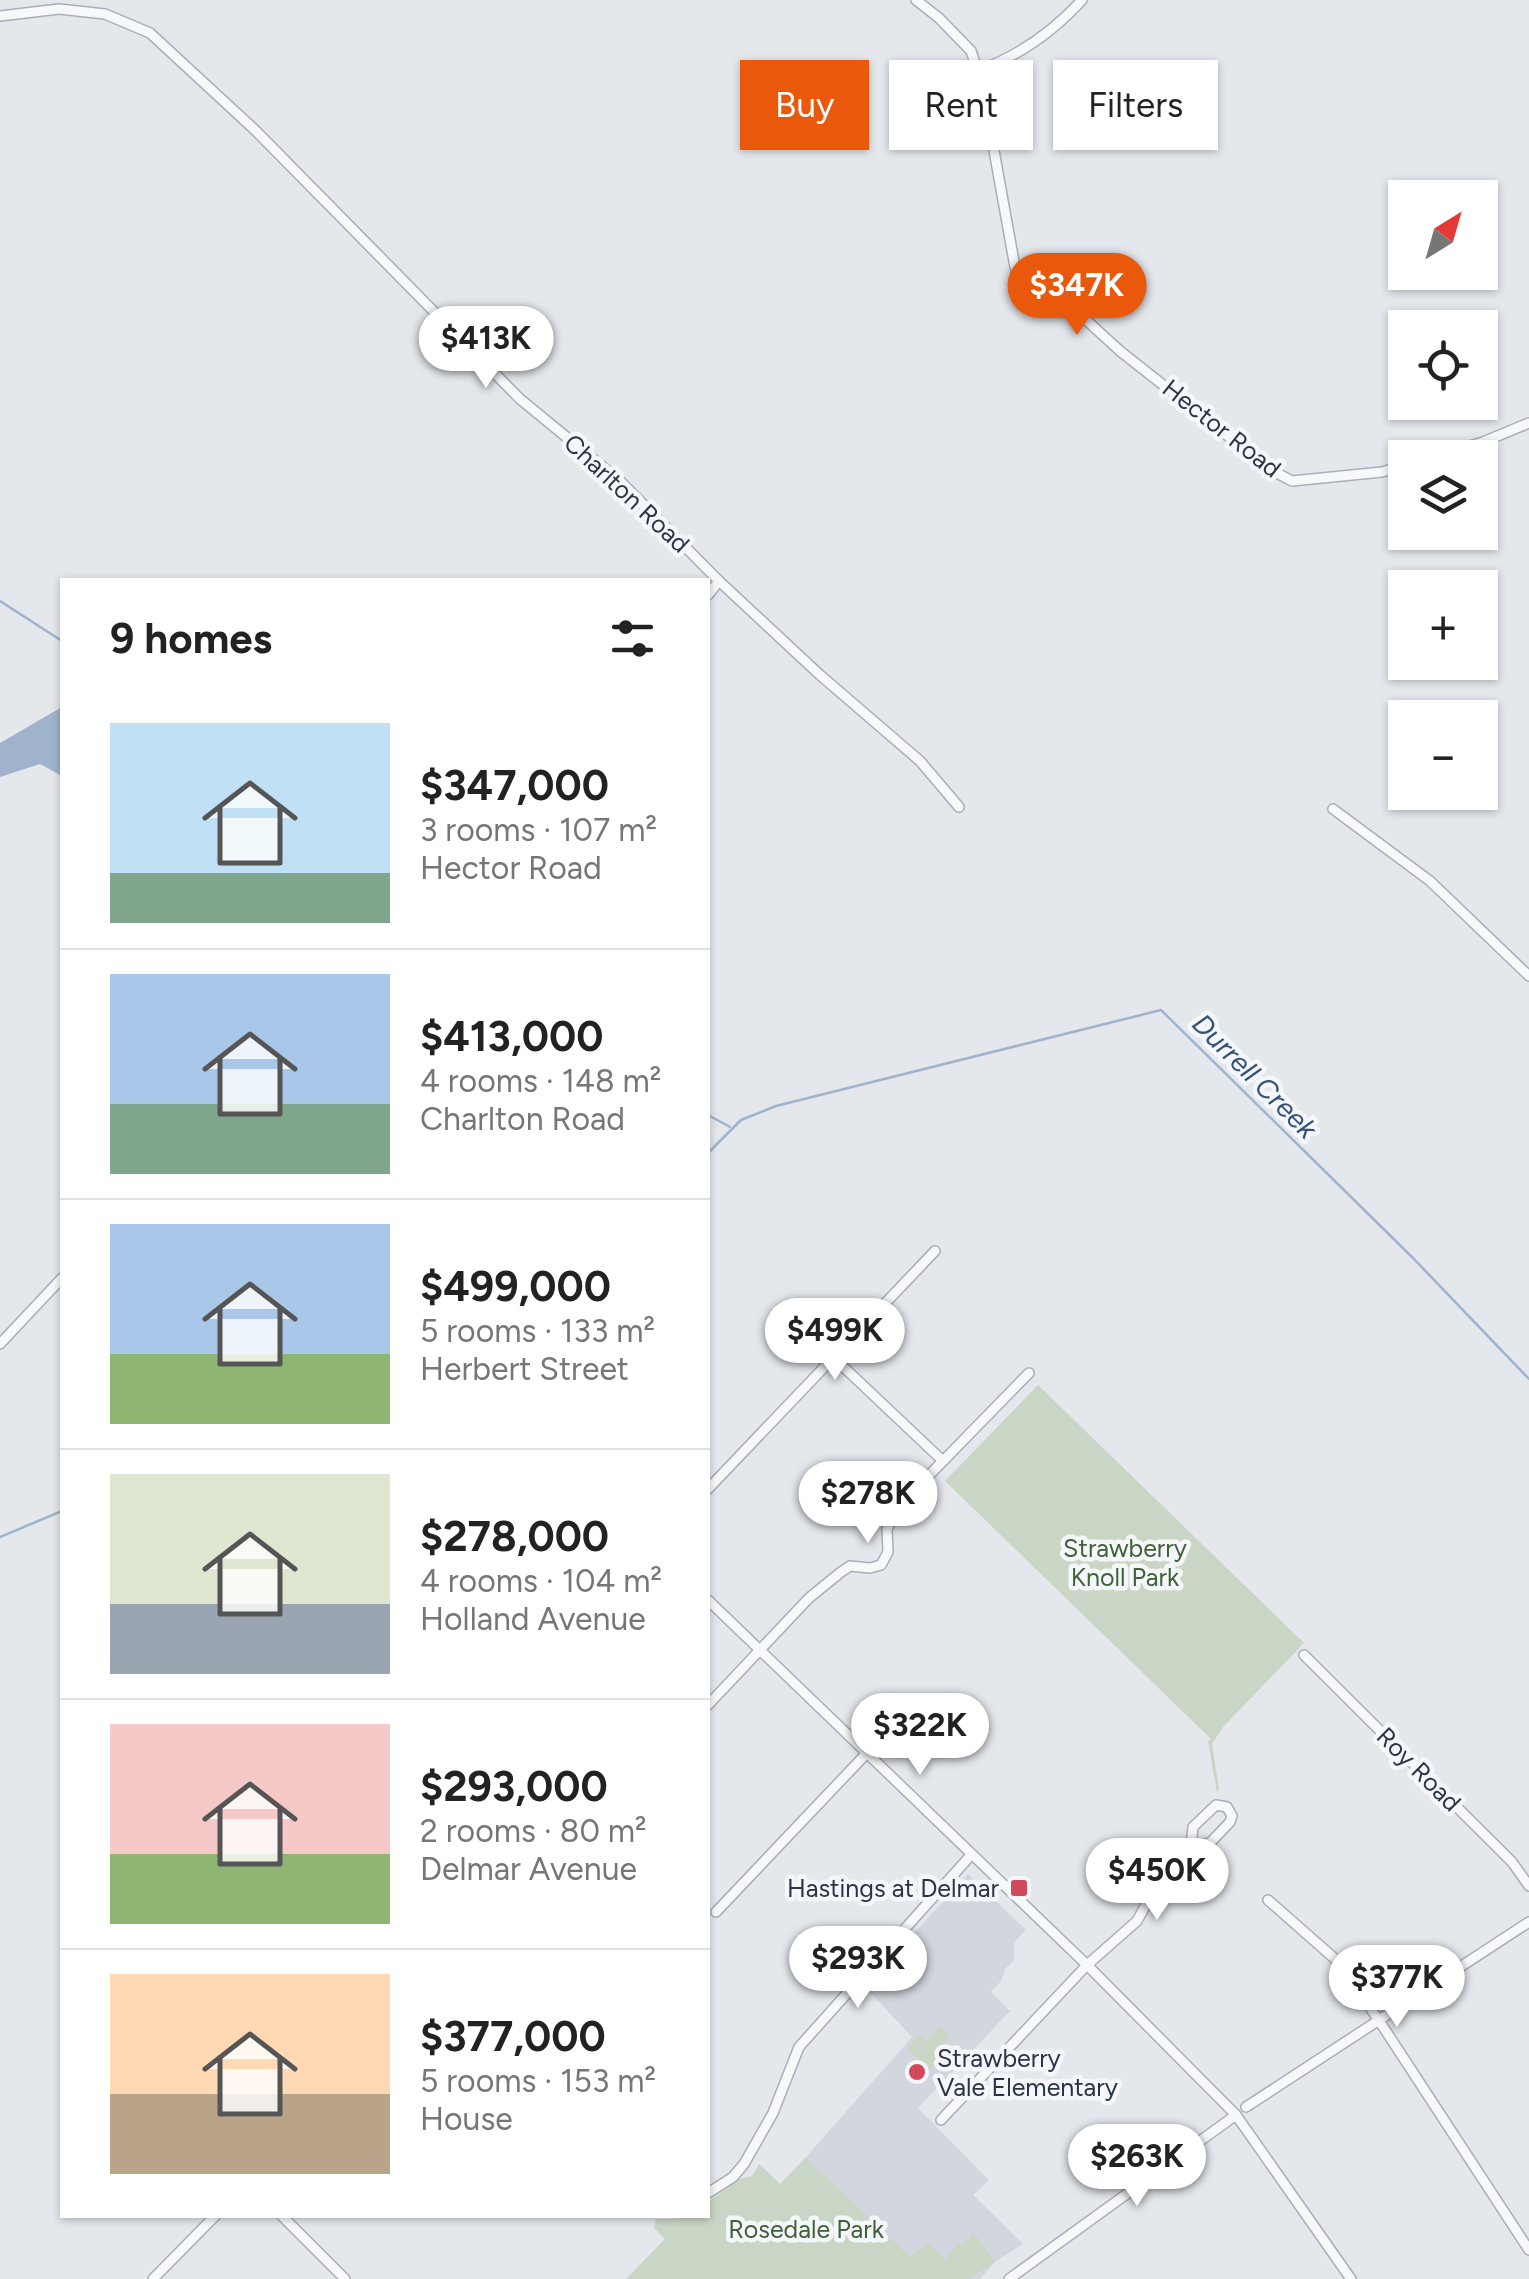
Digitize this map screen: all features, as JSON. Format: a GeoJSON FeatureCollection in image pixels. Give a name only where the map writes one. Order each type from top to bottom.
{"type":"FeatureCollection","features":[{"type":"Feature","properties":{"kind":"street","name":"Hector Road"},"geometry":{"type":"LineString","coordinates":[[916,0],[971,51],[974,60]]}},
{"type":"Feature","properties":{"kind":"street"},"geometry":{"type":"LineString","coordinates":[[1006,60],[1062,22],[1082,0]]}},
{"type":"Feature","properties":{"kind":"street","name":"Charlton Road"},"geometry":{"type":"LineString","coordinates":[[0,16],[74,10],[105,14],[150,33],[256,130],[520,398],[620,481],[820,676],[920,761],[959,807]]}},
{"type":"Feature","properties":{"kind":"street","name":"Hector Road"},"geometry":{"type":"LineString","coordinates":[[994,150],[1020,281],[1084,318],[1271,470],[1292,481],[1388,470]]}},
{"type":"Feature","properties":{"kind":"street"},"geometry":{"type":"LineString","coordinates":[[1488,440],[1529,423]]}},
{"type":"Feature","properties":{"kind":"street"},"geometry":{"type":"LineString","coordinates":[[710,593],[719,581]]}},
{"type":"Feature","properties":{"kind":"street"},"geometry":{"type":"LineString","coordinates":[[1334,809],[1430,881],[1529,976]]}},
{"type":"Feature","properties":{"kind":"street"},"geometry":{"type":"LineString","coordinates":[[710,1487],[934,1251]]}},
{"type":"Feature","properties":{"kind":"street"},"geometry":{"type":"LineString","coordinates":[[0,1344],[60,1280]]}},
{"type":"Feature","properties":{"kind":"street"},"geometry":{"type":"LineString","coordinates":[[833,1358],[943,1461]]}},
{"type":"Feature","properties":{"kind":"street"},"geometry":{"type":"LineString","coordinates":[[710,1703],[809,1598],[841,1572],[850,1566],[870,1568],[882,1564],[888,1552],[887,1528],[901,1504],[1030,1372]]}},
{"type":"Feature","properties":{"kind":"street"},"geometry":{"type":"LineString","coordinates":[[710,1602],[1236,2115],[1351,2279]]}},
{"type":"Feature","properties":{"kind":"street","name":"Roy Road"},"geometry":{"type":"LineString","coordinates":[[1304,1655],[1512,1862],[1529,1886]]}},
{"type":"Feature","properties":{"kind":"street"},"geometry":{"type":"LineString","coordinates":[[716,1912],[866,1754]]}},
{"type":"Feature","properties":{"kind":"street"},"geometry":{"type":"LineString","coordinates":[[941,2120],[1086,1965],[1137,1920],[1161,1877],[1191,1846],[1210,1842],[1230,1822],[1232,1816],[1227,1807],[1213,1807],[1193,1827],[1191,1846]]}},
{"type":"Feature","properties":{"kind":"street"},"geometry":{"type":"LineString","coordinates":[[710,2192],[733,2177],[744,2164],[773,2113],[800,2047],[971,1855]]}},
{"type":"Feature","properties":{"kind":"street"},"geometry":{"type":"LineString","coordinates":[[1268,1900],[1335,1959],[1529,2250]]}},
{"type":"Feature","properties":{"kind":"street"},"geometry":{"type":"LineString","coordinates":[[1246,2107],[1529,1922]]}},
{"type":"Feature","properties":{"kind":"street"},"geometry":{"type":"LineString","coordinates":[[1016,2277],[1236,2115]]}},
{"type":"Feature","properties":{"kind":"street"},"geometry":{"type":"LineString","coordinates":[[154,2279],[213,2218]]}},
{"type":"Feature","properties":{"kind":"street"},"geometry":{"type":"LineString","coordinates":[[285,2218],[345,2279]]}},
{"type":"Feature","properties":{"kind":"shaded area","name":"Strawberry Vale Elementary"},"geometry":{"type":"Polygon","coordinates":[[[968,1874],[1026,1930],[1014,1942],[1014,1960],[991,1992],[1010,2011],[918,2108],[989,2180],[973,2195],[1023,2244],[995,2262],[980,2279],[965,2279],[910,2258],[806,2157],[912,2037],[865,1987],[968,1874]]]}},
{"type":"Feature","properties":{"kind":"green space","name":"Strawberry Knoll Park"},"geometry":{"type":"Polygon","coordinates":[[[1038,1385],[1304,1643],[1223,1727],[1212,1744],[1217,1792],[1208,1742],[1211,1739],[945,1481],[1038,1385]]]}},
{"type":"Feature","properties":{"kind":"green space"},"geometry":{"type":"Polygon","coordinates":[[[941,2026],[950,2035],[937,2052],[942,2057],[930,2070],[907,2048],[919,2035],[926,2041],[941,2026]]]}},
{"type":"Feature","properties":{"kind":"green space","name":"Rosedale Park"},"geometry":{"type":"Polygon","coordinates":[[[806,2157],[910,2257],[928,2243],[945,2260],[958,2242],[963,2245],[973,2232],[995,2262],[969,2279],[626,2279],[665,2239],[654,2228],[656,2219],[710,2218],[710,2201],[739,2179],[752,2176],[759,2164],[780,2184],[806,2157]]]}},
{"type":"Feature","properties":{"kind":"water"},"geometry":{"type":"Polygon","coordinates":[[[60,708],[60,775],[40,764],[0,777],[0,743],[60,708]]]}},
{"type":"Feature","properties":{"kind":"waterway","name":"Durrell Creek"},"geometry":{"type":"LineString","coordinates":[[0,601],[60,640]]}},
{"type":"Feature","properties":{"kind":"waterway","name":"Durrell Creek"},"geometry":{"type":"LineString","coordinates":[[710,1151],[741,1120],[776,1106],[1161,1010],[1413,1258],[1529,1379]]}},
{"type":"Feature","properties":{"kind":"waterway","name":"Durrell Creek"},"geometry":{"type":"LineString","coordinates":[[710,1116],[730,1127]]}},
{"type":"Feature","properties":{"kind":"waterway"},"geometry":{"type":"LineString","coordinates":[[0,1537],[60,1512]]}},
{"type":"Feature","properties":{"kind":"place","name":"Hastings at Delmar"},"geometry":{"type":"Point","coordinates":[1019,1888]}},
{"type":"Feature","properties":{"kind":"place","name":"Strawberry Vale Elementary"},"geometry":{"type":"Point","coordinates":[917,2072]}}]}
